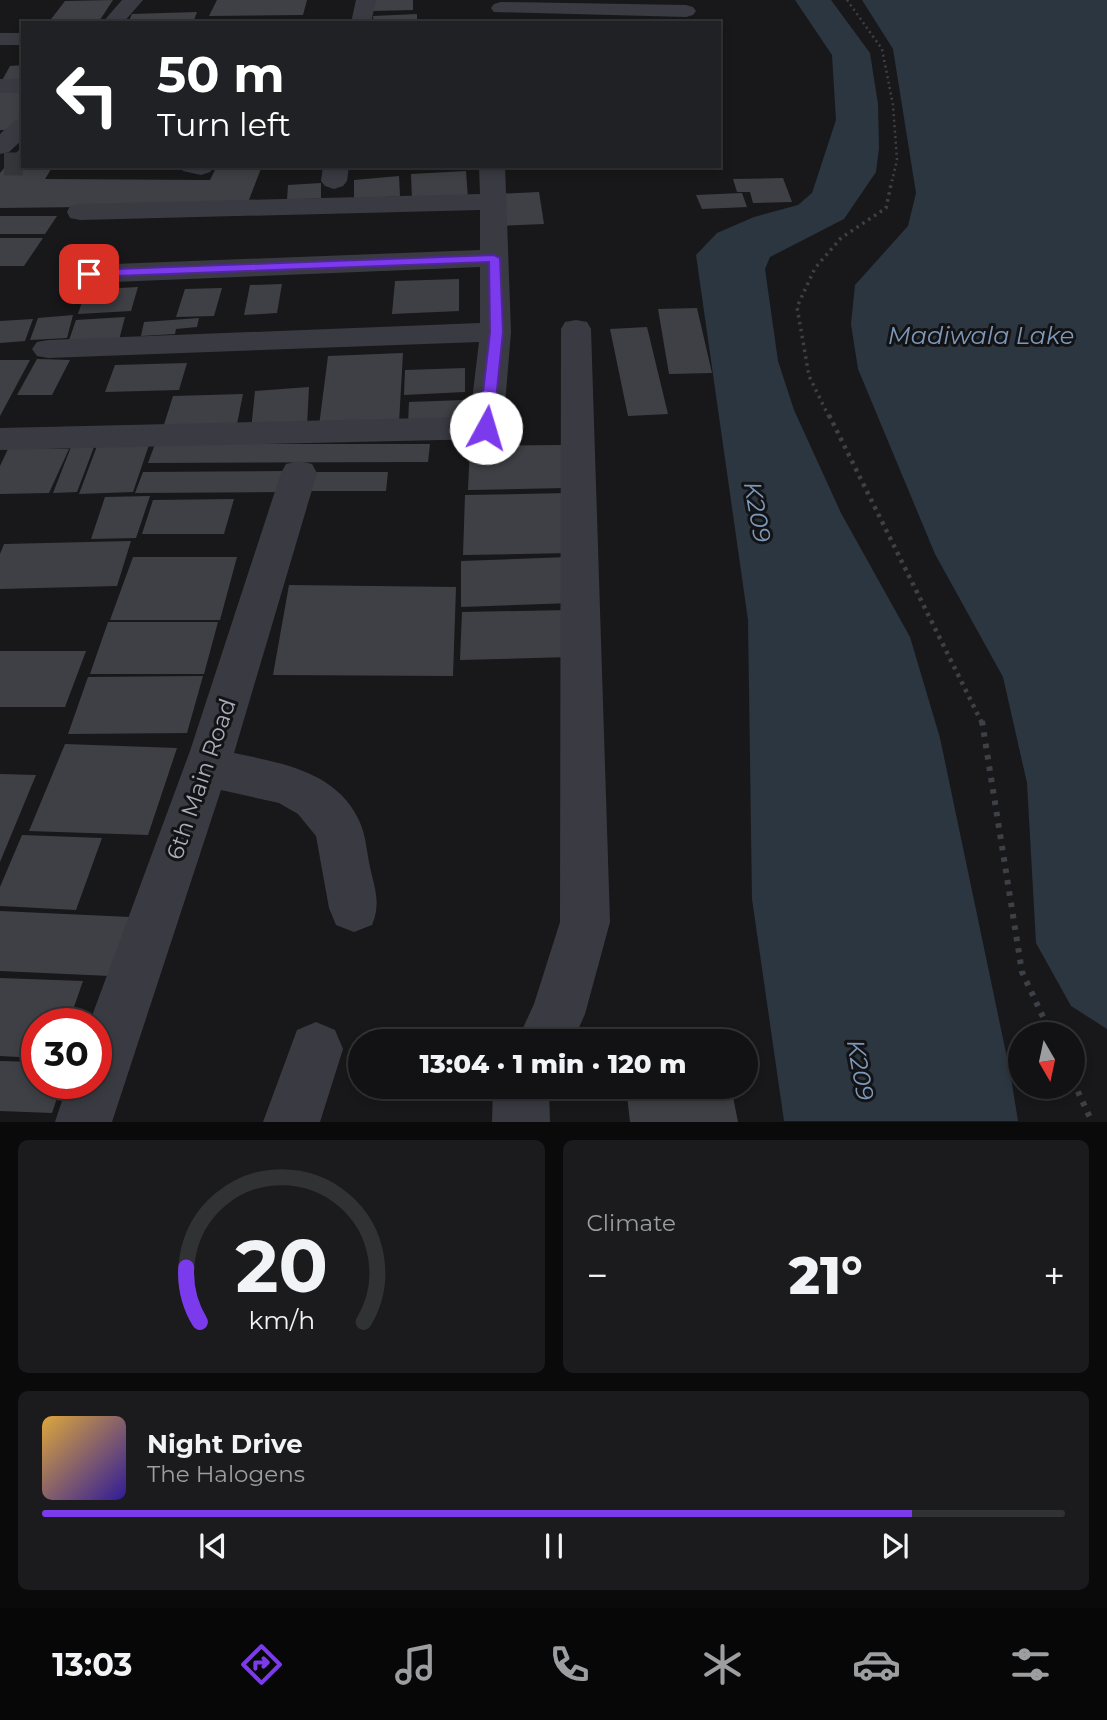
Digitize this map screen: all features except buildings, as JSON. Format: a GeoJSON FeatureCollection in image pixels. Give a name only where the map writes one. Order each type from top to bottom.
{"type":"FeatureCollection","features":[{"type":"Feature","properties":{"kind":"street"},"geometry":{"type":"LineString","coordinates":[[114,21],[133,0]]}},
{"type":"Feature","properties":{"kind":"street"},"geometry":{"type":"LineString","coordinates":[[361,21],[366,0]]}},
{"type":"Feature","properties":{"kind":"street"},"geometry":{"type":"LineString","coordinates":[[500,10],[686,11]]}},
{"type":"Feature","properties":{"kind":"street"},"geometry":{"type":"LineString","coordinates":[[0,39],[21,38]]}},
{"type":"Feature","properties":{"kind":"street"},"geometry":{"type":"LineString","coordinates":[[0,86],[21,86]]}},
{"type":"Feature","properties":{"kind":"street"},"geometry":{"type":"LineString","coordinates":[[1,158],[21,128]]}},
{"type":"Feature","properties":{"kind":"street"},"geometry":{"type":"LineString","coordinates":[[0,439],[486,428],[496,332],[492,168]]}},
{"type":"Feature","properties":{"kind":"street"},"geometry":{"type":"LineString","coordinates":[[79,212],[493,202]]}},
{"type":"Feature","properties":{"kind":"street"},"geometry":{"type":"LineString","coordinates":[[89,274],[494,258]]}},
{"type":"Feature","properties":{"kind":"street"},"geometry":{"type":"LineString","coordinates":[[550,1029],[558,1014],[585,922],[576,329]]}},
{"type":"Feature","properties":{"kind":"street"},"geometry":{"type":"LineString","coordinates":[[48,349],[496,332]]}},
{"type":"Feature","properties":{"kind":"street","name":"6th Main Road"},"geometry":{"type":"LineString","coordinates":[[112,1037],[205,767],[299,473]]}},
{"type":"Feature","properties":{"kind":"street"},"geometry":{"type":"LineString","coordinates":[[205,767],[289,785],[314,800],[338,827],[354,908]]}},
{"type":"Feature","properties":{"kind":"street"},"geometry":{"type":"LineString","coordinates":[[291,1122],[316,1049]]}},
{"type":"Feature","properties":{"kind":"street","name":"6th Main Road"},"geometry":{"type":"LineString","coordinates":[[83,1122],[91,1099]]}},
{"type":"Feature","properties":{"kind":"street"},"geometry":{"type":"LineString","coordinates":[[521,1099],[521,1122]]}},
{"type":"Feature","properties":{"kind":"path"},"geometry":{"type":"LineString","coordinates":[[847,0],[882,49],[893,105],[897,160],[886,208],[841,238],[815,268],[797,307],[809,376],[981,718],[1022,972],[1045,1022]]}},
{"type":"Feature","properties":{"kind":"path"},"geometry":{"type":"LineString","coordinates":[[1081,1099],[1092,1122]]}},
{"type":"Feature","properties":{"kind":"water","name":"K209"},"geometry":{"type":"Polygon","coordinates":[[[795,0],[831,0],[870,53],[878,104],[879,148],[876,172],[844,219],[770,257],[765,269],[778,361],[794,410],[841,513],[910,637],[940,738],[1008,1062],[1008,1099],[1014,1099],[1018,1121],[784,1121],[752,899],[748,620],[696,255],[717,233],[754,217],[798,205],[812,193],[836,120],[832,55],[795,0]]]}},
{"type":"Feature","properties":{"kind":"water","name":"Madiwala Lake"},"geometry":{"type":"Polygon","coordinates":[[[862,0],[1107,0],[1107,1029],[1071,1006],[1036,943],[1027,783],[1003,677],[935,554],[858,369],[851,324],[855,285],[908,226],[916,193],[893,49],[862,0]]]}},
{"type":"Feature","properties":{"kind":"tunnel"},"geometry":{"type":"LineString","coordinates":[[4,164],[21,164]]}},
{"type":"Feature","properties":{"kind":"route"},"geometry":{"type":"LineString","coordinates":[[89,274],[494,258],[496,332],[486,428]]}}]}
